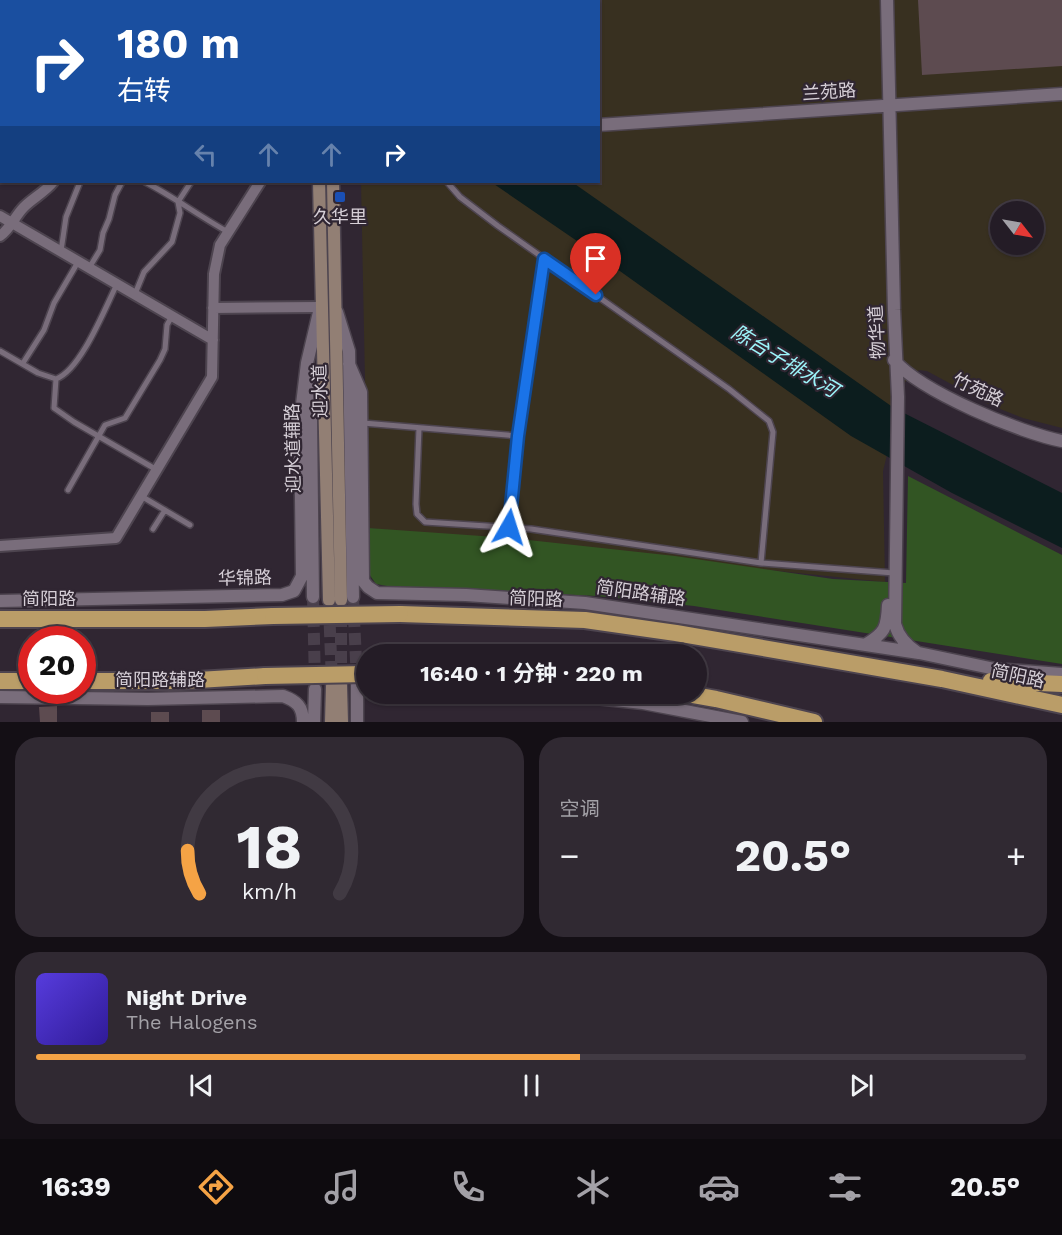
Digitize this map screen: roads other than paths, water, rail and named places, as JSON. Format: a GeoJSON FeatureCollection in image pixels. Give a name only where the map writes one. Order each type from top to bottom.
{"type":"FeatureCollection","features":[{"type":"Feature","properties":{"kind":"highway","name":"简阳路"},"geometry":{"type":"LineString","coordinates":[[0,619],[205,619],[400,614],[585,620],[676,633],[942,679],[1062,705]]}},
{"type":"Feature","properties":{"kind":"highway"},"geometry":{"type":"LineString","coordinates":[[96,681],[181,681],[265,676],[356,684]]}},
{"type":"Feature","properties":{"kind":"highway"},"geometry":{"type":"LineString","coordinates":[[942,679],[1062,684]]}},
{"type":"Feature","properties":{"kind":"highway"},"geometry":{"type":"LineString","coordinates":[[0,681],[18,681]]}},
{"type":"Feature","properties":{"kind":"highway"},"geometry":{"type":"LineString","coordinates":[[707,698],[808,721]]}},
{"type":"Feature","properties":{"kind":"highway"},"geometry":{"type":"LineString","coordinates":[[761,709],[782,722]]}},
{"type":"Feature","properties":{"kind":"main road","name":"迎水道"},"geometry":{"type":"LineString","coordinates":[[319,183],[341,599]]}},
{"type":"Feature","properties":{"kind":"main road","name":"迎水道"},"geometry":{"type":"LineString","coordinates":[[325,304],[333,183]]}},
{"type":"Feature","properties":{"kind":"main road"},"geometry":{"type":"LineString","coordinates":[[332,722],[336,686],[342,722]]}},
{"type":"Feature","properties":{"kind":"street","name":"物华道"},"geometry":{"type":"LineString","coordinates":[[880,0],[887,108]]}},
{"type":"Feature","properties":{"kind":"street","name":"物华道"},"geometry":{"type":"LineString","coordinates":[[887,0],[887,108],[895,357],[892,573],[896,629],[904,642],[919,653]]}},
{"type":"Feature","properties":{"kind":"street","name":"兰苑路"},"geometry":{"type":"LineString","coordinates":[[600,127],[1062,96]]}},
{"type":"Feature","properties":{"kind":"street"},"geometry":{"type":"LineString","coordinates":[[0,236],[13,224],[23,207],[48,189],[51,183]]}},
{"type":"Feature","properties":{"kind":"street"},"geometry":{"type":"LineString","coordinates":[[0,546],[116,538],[212,377],[214,274],[220,245],[259,183]]}},
{"type":"Feature","properties":{"kind":"street"},"geometry":{"type":"LineString","coordinates":[[0,216],[213,340]]}},
{"type":"Feature","properties":{"kind":"street"},"geometry":{"type":"LineString","coordinates":[[213,308],[325,304],[349,351],[341,599]]}},
{"type":"Feature","properties":{"kind":"street","name":"迎水道辅路"},"geometry":{"type":"LineString","coordinates":[[312,597],[311,419],[307,363],[325,304]]}},
{"type":"Feature","properties":{"kind":"street","name":"竹苑路"},"geometry":{"type":"LineString","coordinates":[[895,357],[912,371],[948,392],[1004,418],[1062,436]]}},
{"type":"Feature","properties":{"kind":"street","name":"竹苑路"},"geometry":{"type":"LineString","coordinates":[[895,357],[908,373],[942,394],[1012,426],[1062,441]]}},
{"type":"Feature","properties":{"kind":"street","name":"华锦路"},"geometry":{"type":"LineString","coordinates":[[0,601],[282,595],[294,591],[302,576],[300,421],[307,363]]}},
{"type":"Feature","properties":{"kind":"street","name":"简阳路辅路"},"geometry":{"type":"LineString","coordinates":[[349,364],[361,392],[363,581],[377,593],[466,595],[585,603],[919,653],[995,669],[1062,674]]}},
{"type":"Feature","properties":{"kind":"street","name":"物华道"},"geometry":{"type":"LineString","coordinates":[[865,645],[881,634],[886,626],[892,573]]}},
{"type":"Feature","properties":{"kind":"street"},"geometry":{"type":"LineString","coordinates":[[314,722],[315,689]]}},
{"type":"Feature","properties":{"kind":"street","name":"简阳路辅路"},"geometry":{"type":"LineString","coordinates":[[0,697],[148,699],[283,696],[298,703],[303,711],[303,722]]}},
{"type":"Feature","properties":{"kind":"street"},"geometry":{"type":"LineString","coordinates":[[357,722],[360,704]]}},
{"type":"Feature","properties":{"kind":"street"},"geometry":{"type":"LineString","coordinates":[[364,704],[364,722]]}},
{"type":"Feature","properties":{"kind":"street"},"geometry":{"type":"LineString","coordinates":[[647,704],[742,722]]}},
{"type":"Feature","properties":{"kind":"lane"},"geometry":{"type":"LineString","coordinates":[[62,253],[60,248],[66,217],[80,183]]}},
{"type":"Feature","properties":{"kind":"lane"},"geometry":{"type":"LineString","coordinates":[[89,268],[100,250],[115,195],[121,183]]}},
{"type":"Feature","properties":{"kind":"lane"},"geometry":{"type":"LineString","coordinates":[[148,183],[228,232]]}},
{"type":"Feature","properties":{"kind":"lane"},"geometry":{"type":"LineString","coordinates":[[135,294],[144,272],[172,242],[180,213],[178,202],[190,183]]}},
{"type":"Feature","properties":{"kind":"lane"},"geometry":{"type":"LineString","coordinates":[[448,183],[460,197],[729,389],[769,421],[773,432],[761,563]]}},
{"type":"Feature","properties":{"kind":"lane"},"geometry":{"type":"LineString","coordinates":[[509,527],[518,436],[544,259]]}},
{"type":"Feature","properties":{"kind":"lane"},"geometry":{"type":"LineString","coordinates":[[23,363],[44,330],[54,303],[78,262]]}},
{"type":"Feature","properties":{"kind":"lane"},"geometry":{"type":"LineString","coordinates":[[0,351],[38,373],[56,379],[63,376],[87,346],[117,284]]}},
{"type":"Feature","properties":{"kind":"lane"},"geometry":{"type":"LineString","coordinates":[[68,490],[105,425],[125,418],[131,410],[165,349],[166,325],[172,316]]}},
{"type":"Feature","properties":{"kind":"lane"},"geometry":{"type":"LineString","coordinates":[[56,379],[54,408],[157,470]]}},
{"type":"Feature","properties":{"kind":"lane"},"geometry":{"type":"LineString","coordinates":[[361,423],[518,436]]}},
{"type":"Feature","properties":{"kind":"lane"},"geometry":{"type":"LineString","coordinates":[[419,428],[417,514],[424,522],[531,529],[761,563],[892,573]]}},
{"type":"Feature","properties":{"kind":"lane"},"geometry":{"type":"LineString","coordinates":[[141,496],[190,525]]}},
{"type":"Feature","properties":{"kind":"lane"},"geometry":{"type":"LineString","coordinates":[[153,529],[165,510]]}},
{"type":"Feature","properties":{"kind":"water","name":"陈台子排水河"},"geometry":{"type":"Polygon","coordinates":[[[492,183],[573,183],[894,408],[1062,493],[1062,548],[952,493],[851,436],[492,183]]]}},
{"type":"Feature","properties":{"kind":"tunnel"},"geometry":{"type":"LineString","coordinates":[[313,597],[315,683]]}},
{"type":"Feature","properties":{"kind":"tunnel"},"geometry":{"type":"LineString","coordinates":[[353,597],[356,660]]}},
{"type":"Feature","properties":{"kind":"tunnel"},"geometry":{"type":"LineString","coordinates":[[329,607],[332,682]]}},
{"type":"Feature","properties":{"kind":"tunnel"},"geometry":{"type":"LineString","coordinates":[[341,609],[341,681]]}},
{"type":"Feature","properties":{"kind":"place","name":"久华里"},"geometry":{"type":"Point","coordinates":[340,197]}}]}
